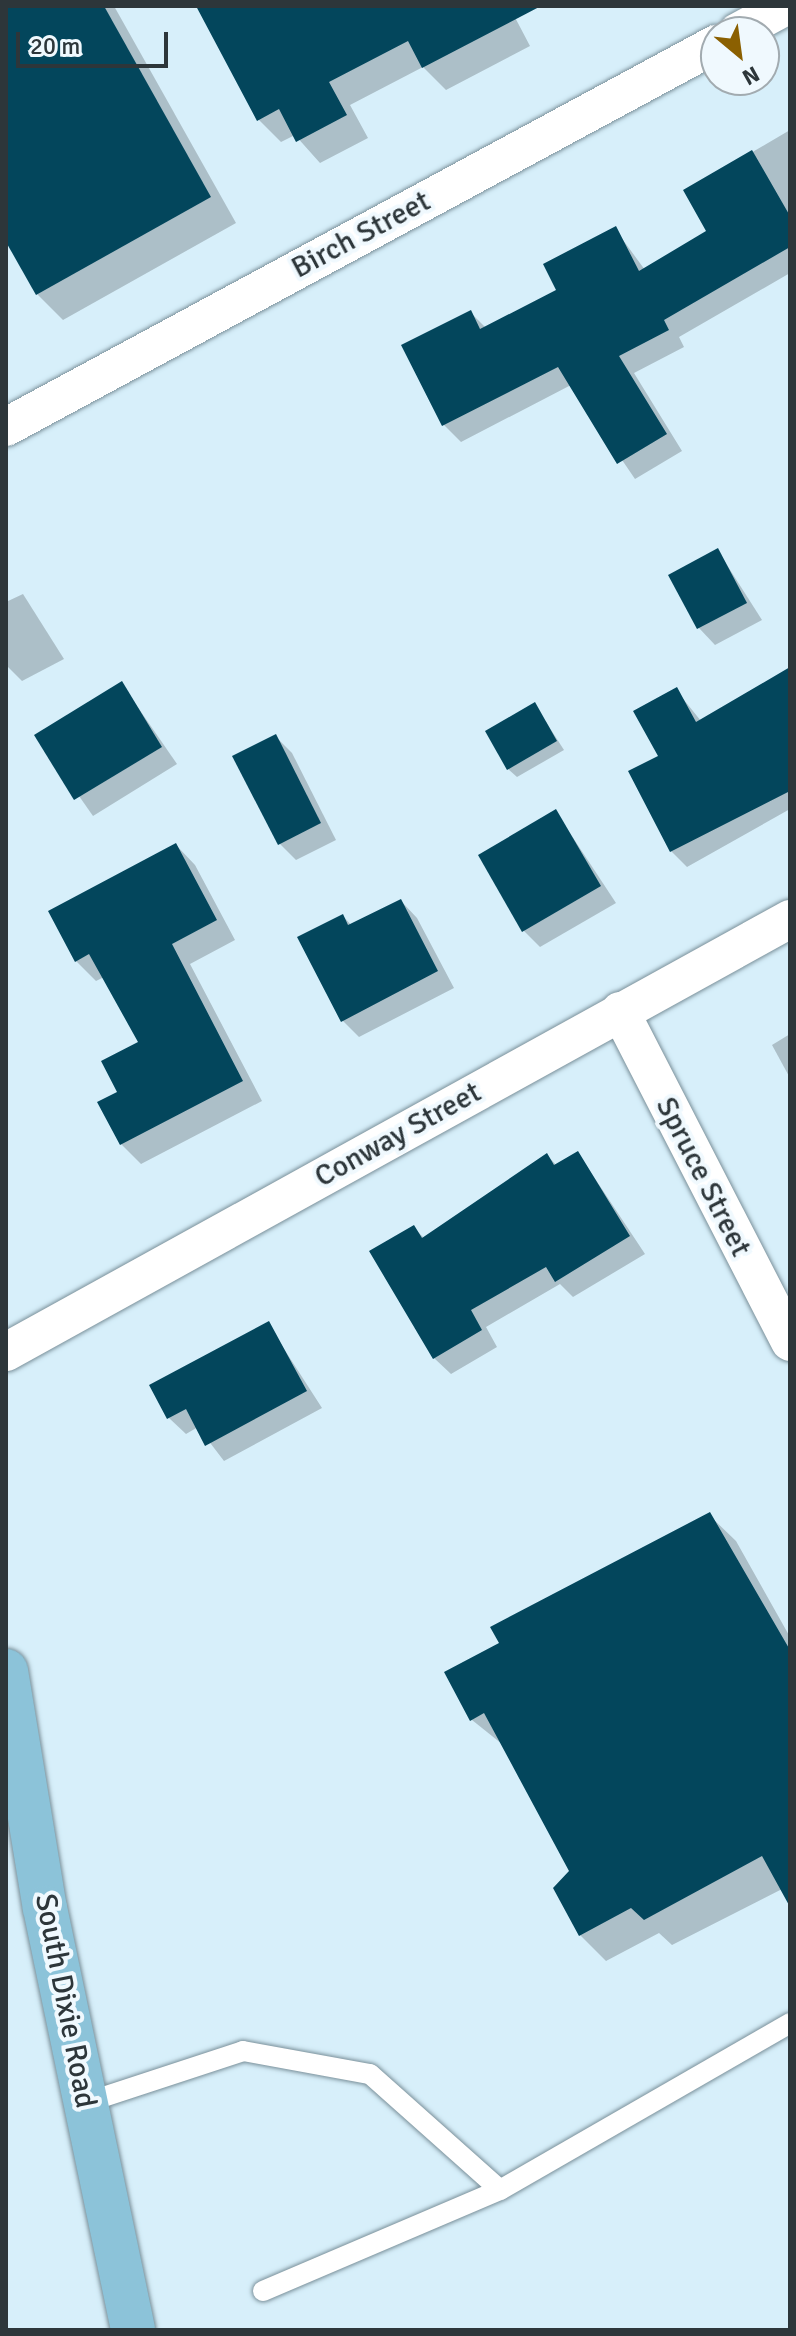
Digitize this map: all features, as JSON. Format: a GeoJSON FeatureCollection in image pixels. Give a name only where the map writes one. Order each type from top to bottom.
{"type":"FeatureCollection","features":[{"type":"Feature","properties":{"kind":"main road","name":"South Dixie Road"},"geometry":{"type":"LineString","coordinates":[[6,1671],[85,2103],[133,2330]]}},
{"type":"Feature","properties":{"kind":"street"},"geometry":{"type":"LineString","coordinates":[[768,16],[786,6]]}},
{"type":"Feature","properties":{"kind":"street","name":"Birch Street"},"geometry":{"type":"LineString","coordinates":[[6,427],[700,53]]}},
{"type":"Feature","properties":{"kind":"street","name":"Conway Street"},"geometry":{"type":"LineString","coordinates":[[6,1352],[790,919]]}},
{"type":"Feature","properties":{"kind":"street","name":"Spruce Street"},"geometry":{"type":"LineString","coordinates":[[620,1011],[790,1342]]}},
{"type":"Feature","properties":{"kind":"lane"},"geometry":{"type":"LineString","coordinates":[[263,2291],[500,2190],[790,2023]]}},
{"type":"Feature","properties":{"kind":"lane"},"geometry":{"type":"LineString","coordinates":[[85,2103],[243,2051],[370,2074],[500,2190]]}},
{"type":"Feature","properties":{"kind":"building"},"geometry":{"type":"Polygon","coordinates":[[[6,6],[104,6],[211,197],[36,295],[6,242],[6,6]]]}},
{"type":"Feature","properties":{"kind":"building"},"geometry":{"type":"Polygon","coordinates":[[[196,6],[541,6],[422,68],[408,41],[329,82],[347,115],[296,142],[279,109],[257,121],[196,6]]]}},
{"type":"Feature","properties":{"kind":"building"},"geometry":{"type":"Polygon","coordinates":[[[752,150],[790,216],[790,247],[664,320],[669,330],[619,356],[667,434],[617,464],[558,367],[442,426],[401,345],[471,310],[480,329],[556,290],[543,264],[616,226],[639,271],[706,231],[683,190],[752,150]]]}},
{"type":"Feature","properties":{"kind":"building"},"geometry":{"type":"Polygon","coordinates":[[[718,548],[747,603],[697,629],[668,575],[718,548]]]}},
{"type":"Feature","properties":{"kind":"building"},"geometry":{"type":"Polygon","coordinates":[[[790,667],[790,791],[670,852],[628,771],[658,756],[633,711],[677,687],[696,722],[790,667]]]}},
{"type":"Feature","properties":{"kind":"building"},"geometry":{"type":"Polygon","coordinates":[[[122,681],[162,747],[74,800],[34,735],[122,681]]]}},
{"type":"Feature","properties":{"kind":"building"},"geometry":{"type":"Polygon","coordinates":[[[535,702],[557,741],[507,770],[485,731],[535,702]]]}},
{"type":"Feature","properties":{"kind":"building"},"geometry":{"type":"Polygon","coordinates":[[[276,734],[321,823],[278,845],[232,756],[276,734]]]}},
{"type":"Feature","properties":{"kind":"building"},"geometry":{"type":"Polygon","coordinates":[[[556,809],[601,886],[522,932],[478,855],[556,809]]]}},
{"type":"Feature","properties":{"kind":"building"},"geometry":{"type":"Polygon","coordinates":[[[176,843],[217,920],[172,944],[243,1081],[120,1145],[97,1102],[117,1092],[101,1061],[138,1042],[89,954],[75,962],[48,911],[176,843]]]}},
{"type":"Feature","properties":{"kind":"building"},"geometry":{"type":"Polygon","coordinates":[[[401,899],[438,971],[341,1022],[297,937],[343,914],[348,925],[401,899]]]}},
{"type":"Feature","properties":{"kind":"building"},"geometry":{"type":"Polygon","coordinates":[[[578,1151],[630,1236],[555,1282],[546,1267],[471,1310],[482,1330],[433,1359],[369,1251],[414,1225],[422,1238],[547,1153],[554,1165],[578,1151]]]}},
{"type":"Feature","properties":{"kind":"building"},"geometry":{"type":"Polygon","coordinates":[[[269,1321],[307,1391],[205,1446],[186,1409],[167,1419],[149,1385],[269,1321]]]}},
{"type":"Feature","properties":{"kind":"building"},"geometry":{"type":"Polygon","coordinates":[[[710,1512],[790,1650],[790,1907],[762,1856],[644,1920],[631,1908],[579,1936],[553,1888],[569,1871],[484,1713],[470,1721],[444,1672],[499,1643],[490,1627],[710,1512]]]}}]}
